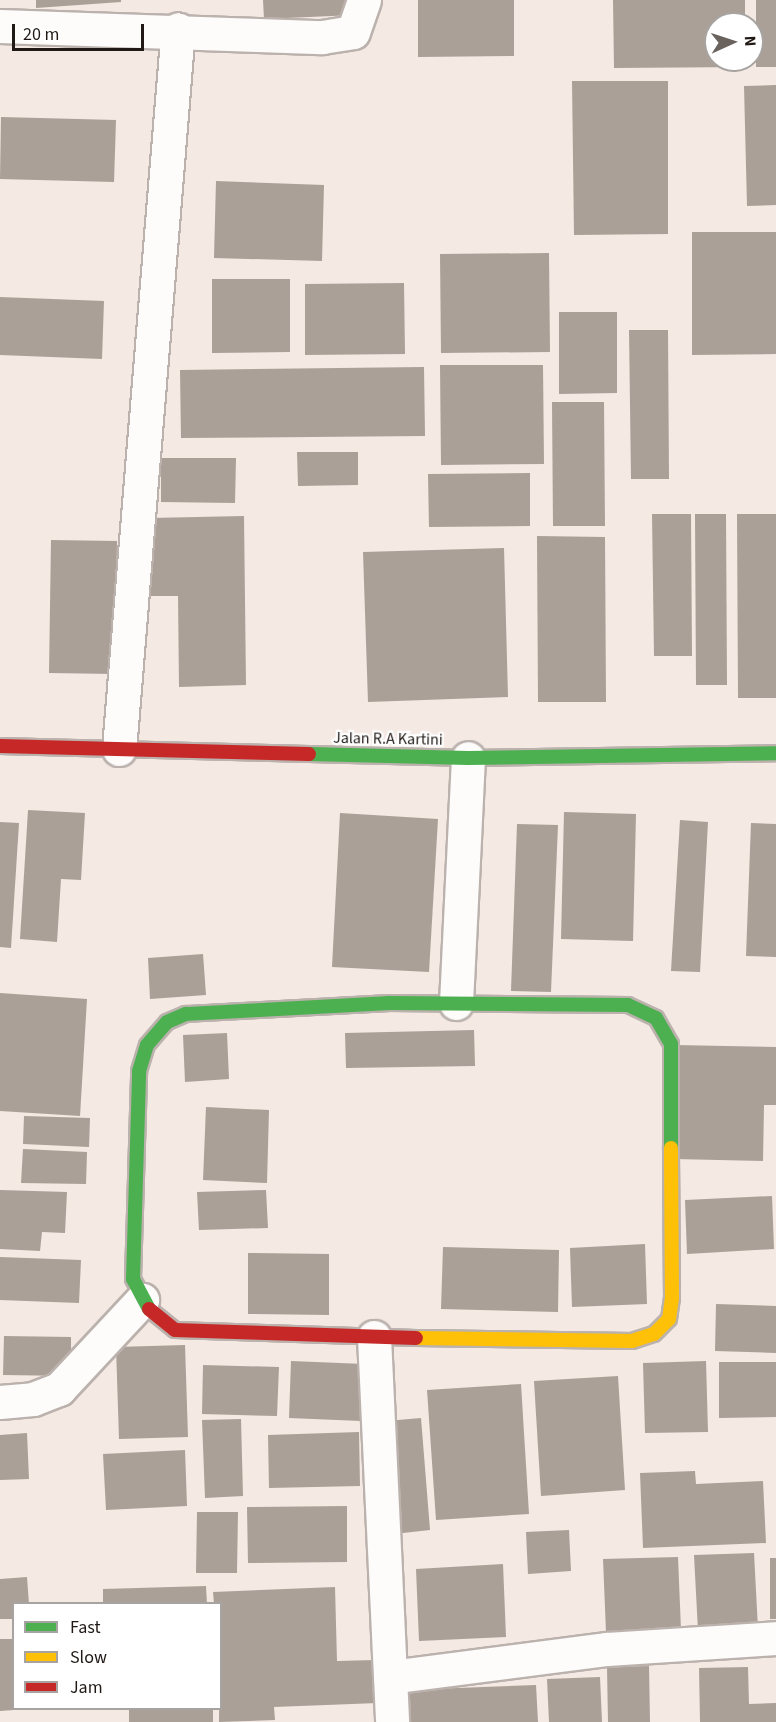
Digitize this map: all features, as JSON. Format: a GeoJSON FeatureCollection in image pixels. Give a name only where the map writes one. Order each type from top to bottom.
{"type":"FeatureCollection","features":[{"type":"Feature","properties":{"kind":"street"},"geometry":{"type":"LineString","coordinates":[[0,26],[178,29],[322,37],[353,32],[364,0]]}},
{"type":"Feature","properties":{"kind":"street"},"geometry":{"type":"LineString","coordinates":[[119,749],[178,29]]}},
{"type":"Feature","properties":{"kind":"street","name":"Jalan R.A Kartini"},"geometry":{"type":"LineString","coordinates":[[0,746],[468,758],[776,753]]}},
{"type":"Feature","properties":{"kind":"street"},"geometry":{"type":"LineString","coordinates":[[456,1003],[468,758]]}},
{"type":"Feature","properties":{"kind":"street"},"geometry":{"type":"LineString","coordinates":[[456,1003],[628,1005],[656,1018],[671,1044],[669,1319],[654,1334],[632,1341],[374,1337],[175,1329],[153,1317],[142,1300],[133,1279],[139,1071],[147,1045],[167,1022],[186,1014],[456,1003]]}},
{"type":"Feature","properties":{"kind":"street"},"geometry":{"type":"LineString","coordinates":[[0,1402],[33,1399],[59,1389],[142,1300]]}},
{"type":"Feature","properties":{"kind":"street"},"geometry":{"type":"LineString","coordinates":[[374,1337],[392,1722]]}},
{"type":"Feature","properties":{"kind":"street"},"geometry":{"type":"LineString","coordinates":[[390,1677],[607,1649],[776,1638]]}},
{"type":"Feature","properties":{"kind":"building"},"geometry":{"type":"Polygon","coordinates":[[[36,0],[121,0],[121,2],[36,8],[36,0]]]}},
{"type":"Feature","properties":{"kind":"building"},"geometry":{"type":"Polygon","coordinates":[[[263,0],[353,0],[354,15],[264,19],[263,0]]]}},
{"type":"Feature","properties":{"kind":"building"},"geometry":{"type":"Polygon","coordinates":[[[418,0],[514,0],[514,56],[418,57],[418,0]]]}},
{"type":"Feature","properties":{"kind":"building"},"geometry":{"type":"Polygon","coordinates":[[[613,0],[745,0],[745,12],[704,12],[704,67],[614,68],[613,0]]]}},
{"type":"Feature","properties":{"kind":"building"},"geometry":{"type":"Polygon","coordinates":[[[756,0],[776,0],[776,67],[764,67],[764,12],[756,12],[756,0]]]}},
{"type":"Feature","properties":{"kind":"building"},"geometry":{"type":"Polygon","coordinates":[[[572,81],[668,81],[668,234],[574,235],[572,81]]]}},
{"type":"Feature","properties":{"kind":"building"},"geometry":{"type":"Polygon","coordinates":[[[776,85],[776,205],[747,206],[744,86],[776,85]]]}},
{"type":"Feature","properties":{"kind":"building"},"geometry":{"type":"Polygon","coordinates":[[[1,117],[116,120],[114,182],[0,179],[1,117]]]}},
{"type":"Feature","properties":{"kind":"building"},"geometry":{"type":"Polygon","coordinates":[[[216,181],[324,185],[322,261],[214,258],[216,181]]]}},
{"type":"Feature","properties":{"kind":"building"},"geometry":{"type":"Polygon","coordinates":[[[692,232],[776,232],[776,354],[692,355],[692,232]]]}},
{"type":"Feature","properties":{"kind":"building"},"geometry":{"type":"Polygon","coordinates":[[[549,253],[550,352],[441,353],[440,254],[549,253]]]}},
{"type":"Feature","properties":{"kind":"building"},"geometry":{"type":"Polygon","coordinates":[[[212,279],[290,279],[290,352],[212,353],[212,279]]]}},
{"type":"Feature","properties":{"kind":"building"},"geometry":{"type":"Polygon","coordinates":[[[404,283],[405,354],[305,355],[305,284],[404,283]]]}},
{"type":"Feature","properties":{"kind":"building"},"geometry":{"type":"Polygon","coordinates":[[[0,297],[104,301],[102,359],[0,355],[0,297]]]}},
{"type":"Feature","properties":{"kind":"building"},"geometry":{"type":"Polygon","coordinates":[[[559,312],[617,312],[617,393],[559,394],[559,312]]]}},
{"type":"Feature","properties":{"kind":"building"},"geometry":{"type":"Polygon","coordinates":[[[629,330],[668,330],[669,479],[631,479],[629,330]]]}},
{"type":"Feature","properties":{"kind":"building"},"geometry":{"type":"Polygon","coordinates":[[[440,365],[543,365],[544,464],[441,465],[440,365]]]}},
{"type":"Feature","properties":{"kind":"building"},"geometry":{"type":"Polygon","coordinates":[[[424,367],[425,436],[181,438],[180,370],[424,367]]]}},
{"type":"Feature","properties":{"kind":"building"},"geometry":{"type":"Polygon","coordinates":[[[552,402],[604,402],[605,526],[553,526],[552,402]]]}},
{"type":"Feature","properties":{"kind":"building"},"geometry":{"type":"Polygon","coordinates":[[[297,452],[358,452],[358,485],[298,486],[297,452]]]}},
{"type":"Feature","properties":{"kind":"building"},"geometry":{"type":"Polygon","coordinates":[[[161,458],[236,458],[235,503],[161,502],[161,458]]]}},
{"type":"Feature","properties":{"kind":"building"},"geometry":{"type":"Polygon","coordinates":[[[530,473],[530,526],[429,527],[428,474],[530,473]]]}},
{"type":"Feature","properties":{"kind":"building"},"geometry":{"type":"Polygon","coordinates":[[[652,514],[691,514],[692,656],[654,656],[652,514]]]}},
{"type":"Feature","properties":{"kind":"building"},"geometry":{"type":"Polygon","coordinates":[[[695,514],[726,514],[727,685],[696,685],[695,514]]]}},
{"type":"Feature","properties":{"kind":"building"},"geometry":{"type":"Polygon","coordinates":[[[737,514],[776,514],[776,698],[738,698],[737,514]]]}},
{"type":"Feature","properties":{"kind":"building"},"geometry":{"type":"Polygon","coordinates":[[[244,516],[246,685],[179,687],[178,596],[151,596],[150,518],[244,516]]]}},
{"type":"Feature","properties":{"kind":"building"},"geometry":{"type":"Polygon","coordinates":[[[537,536],[605,537],[606,702],[538,702],[537,536]]]}},
{"type":"Feature","properties":{"kind":"building"},"geometry":{"type":"Polygon","coordinates":[[[51,540],[117,541],[115,674],[49,673],[51,540]]]}},
{"type":"Feature","properties":{"kind":"building"},"geometry":{"type":"Polygon","coordinates":[[[504,548],[508,697],[368,702],[363,552],[504,548]]]}},
{"type":"Feature","properties":{"kind":"building"},"geometry":{"type":"Polygon","coordinates":[[[28,810],[85,813],[81,880],[61,879],[57,942],[20,939],[28,810]]]}},
{"type":"Feature","properties":{"kind":"building"},"geometry":{"type":"Polygon","coordinates":[[[564,812],[636,814],[633,941],[561,939],[564,812]]]}},
{"type":"Feature","properties":{"kind":"building"},"geometry":{"type":"Polygon","coordinates":[[[340,813],[438,819],[429,972],[332,967],[340,813]]]}},
{"type":"Feature","properties":{"kind":"building"},"geometry":{"type":"Polygon","coordinates":[[[680,820],[708,822],[700,972],[671,971],[680,820]]]}},
{"type":"Feature","properties":{"kind":"building"},"geometry":{"type":"Polygon","coordinates":[[[0,822],[19,823],[11,948],[0,947],[0,822]]]}},
{"type":"Feature","properties":{"kind":"building"},"geometry":{"type":"Polygon","coordinates":[[[751,823],[776,824],[776,957],[746,956],[751,823]]]}},
{"type":"Feature","properties":{"kind":"building"},"geometry":{"type":"Polygon","coordinates":[[[517,824],[558,825],[551,992],[511,991],[517,824]]]}},
{"type":"Feature","properties":{"kind":"building"},"geometry":{"type":"Polygon","coordinates":[[[203,954],[206,995],[150,999],[148,958],[203,954]]]}},
{"type":"Feature","properties":{"kind":"building"},"geometry":{"type":"Polygon","coordinates":[[[0,993],[87,999],[80,1116],[0,1111],[0,993]]]}},
{"type":"Feature","properties":{"kind":"building"},"geometry":{"type":"Polygon","coordinates":[[[474,1030],[475,1066],[346,1068],[345,1033],[474,1030]]]}},
{"type":"Feature","properties":{"kind":"building"},"geometry":{"type":"Polygon","coordinates":[[[227,1033],[229,1079],[185,1082],[183,1035],[227,1033]]]}},
{"type":"Feature","properties":{"kind":"building"},"geometry":{"type":"Polygon","coordinates":[[[675,1045],[776,1047],[776,1105],[764,1105],[763,1161],[674,1159],[675,1045]]]}},
{"type":"Feature","properties":{"kind":"building"},"geometry":{"type":"Polygon","coordinates":[[[206,1107],[269,1110],[267,1183],[203,1180],[206,1107]]]}},
{"type":"Feature","properties":{"kind":"building"},"geometry":{"type":"Polygon","coordinates":[[[24,1116],[90,1118],[89,1147],[23,1144],[24,1116]]]}},
{"type":"Feature","properties":{"kind":"building"},"geometry":{"type":"Polygon","coordinates":[[[23,1149],[87,1152],[86,1184],[21,1183],[23,1149]]]}},
{"type":"Feature","properties":{"kind":"building"},"geometry":{"type":"Polygon","coordinates":[[[0,1190],[67,1192],[65,1233],[42,1232],[40,1251],[0,1249],[0,1190]]]}},
{"type":"Feature","properties":{"kind":"building"},"geometry":{"type":"Polygon","coordinates":[[[266,1190],[268,1228],[199,1230],[197,1192],[266,1190]]]}},
{"type":"Feature","properties":{"kind":"building"},"geometry":{"type":"Polygon","coordinates":[[[772,1196],[774,1249],[687,1254],[685,1200],[772,1196]]]}},
{"type":"Feature","properties":{"kind":"building"},"geometry":{"type":"Polygon","coordinates":[[[645,1244],[647,1304],[572,1307],[570,1248],[645,1244]]]}},
{"type":"Feature","properties":{"kind":"building"},"geometry":{"type":"Polygon","coordinates":[[[443,1247],[559,1250],[558,1312],[441,1309],[443,1247]]]}},
{"type":"Feature","properties":{"kind":"building"},"geometry":{"type":"Polygon","coordinates":[[[248,1253],[329,1254],[329,1315],[248,1314],[248,1253]]]}},
{"type":"Feature","properties":{"kind":"building"},"geometry":{"type":"Polygon","coordinates":[[[0,1257],[81,1260],[79,1303],[0,1300],[0,1257]]]}},
{"type":"Feature","properties":{"kind":"building"},"geometry":{"type":"Polygon","coordinates":[[[716,1304],[776,1306],[776,1353],[715,1351],[716,1304]]]}},
{"type":"Feature","properties":{"kind":"building"},"geometry":{"type":"Polygon","coordinates":[[[4,1336],[71,1337],[71,1376],[3,1375],[4,1336]]]}},
{"type":"Feature","properties":{"kind":"building"},"geometry":{"type":"Polygon","coordinates":[[[185,1345],[188,1437],[119,1439],[116,1347],[185,1345]]]}},
{"type":"Feature","properties":{"kind":"building"},"geometry":{"type":"Polygon","coordinates":[[[291,1361],[364,1364],[361,1421],[289,1418],[291,1361]]]}},
{"type":"Feature","properties":{"kind":"building"},"geometry":{"type":"Polygon","coordinates":[[[706,1361],[708,1432],[645,1433],[643,1363],[706,1361]]]}},
{"type":"Feature","properties":{"kind":"building"},"geometry":{"type":"Polygon","coordinates":[[[719,1362],[776,1362],[776,1417],[719,1418],[719,1362]]]}},
{"type":"Feature","properties":{"kind":"building"},"geometry":{"type":"Polygon","coordinates":[[[203,1365],[279,1367],[277,1416],[202,1414],[203,1365]]]}},
{"type":"Feature","properties":{"kind":"building"},"geometry":{"type":"Polygon","coordinates":[[[618,1376],[625,1490],[541,1496],[534,1381],[618,1376]]]}},
{"type":"Feature","properties":{"kind":"building"},"geometry":{"type":"Polygon","coordinates":[[[521,1384],[529,1514],[436,1520],[427,1390],[521,1384]]]}},
{"type":"Feature","properties":{"kind":"building"},"geometry":{"type":"Polygon","coordinates":[[[421,1418],[430,1530],[394,1534],[386,1421],[421,1418]]]}},
{"type":"Feature","properties":{"kind":"building"},"geometry":{"type":"Polygon","coordinates":[[[241,1419],[243,1496],[205,1498],[202,1420],[241,1419]]]}},
{"type":"Feature","properties":{"kind":"building"},"geometry":{"type":"Polygon","coordinates":[[[359,1432],[360,1486],[269,1488],[268,1435],[359,1432]]]}},
{"type":"Feature","properties":{"kind":"building"},"geometry":{"type":"Polygon","coordinates":[[[27,1433],[29,1479],[0,1480],[0,1435],[27,1433]]]}},
{"type":"Feature","properties":{"kind":"building"},"geometry":{"type":"Polygon","coordinates":[[[185,1450],[187,1506],[106,1510],[103,1454],[185,1450]]]}},
{"type":"Feature","properties":{"kind":"building"},"geometry":{"type":"Polygon","coordinates":[[[695,1471],[696,1484],[763,1481],[766,1543],[643,1548],[640,1473],[695,1471]]]}},
{"type":"Feature","properties":{"kind":"building"},"geometry":{"type":"Polygon","coordinates":[[[347,1506],[347,1562],[248,1563],[247,1507],[347,1506]]]}},
{"type":"Feature","properties":{"kind":"building"},"geometry":{"type":"Polygon","coordinates":[[[197,1512],[238,1512],[237,1573],[196,1573],[197,1512]]]}},
{"type":"Feature","properties":{"kind":"building"},"geometry":{"type":"Polygon","coordinates":[[[569,1530],[571,1571],[528,1574],[526,1532],[569,1530]]]}},
{"type":"Feature","properties":{"kind":"building"},"geometry":{"type":"Polygon","coordinates":[[[754,1553],[758,1629],[698,1631],[694,1555],[754,1553]]]}},
{"type":"Feature","properties":{"kind":"building"},"geometry":{"type":"Polygon","coordinates":[[[678,1557],[681,1630],[606,1632],[603,1559],[678,1557]]]}},
{"type":"Feature","properties":{"kind":"building"},"geometry":{"type":"Polygon","coordinates":[[[770,1558],[776,1558],[776,1619],[770,1619],[770,1558]]]}},
{"type":"Feature","properties":{"kind":"building"},"geometry":{"type":"Polygon","coordinates":[[[503,1564],[506,1637],[419,1641],[416,1569],[503,1564]]]}},
{"type":"Feature","properties":{"kind":"building"},"geometry":{"type":"Polygon","coordinates":[[[27,1577],[29,1602],[12,1602],[12,1619],[0,1619],[0,1579],[27,1577]]]}},
{"type":"Feature","properties":{"kind":"building"},"geometry":{"type":"Polygon","coordinates":[[[206,1586],[207,1602],[103,1602],[103,1589],[206,1586]]]}},
{"type":"Feature","properties":{"kind":"building"},"geometry":{"type":"Polygon","coordinates":[[[335,1587],[337,1661],[375,1660],[378,1703],[274,1707],[275,1720],[219,1722],[219,1710],[222,1710],[222,1602],[214,1602],[213,1592],[335,1587]]]}},
{"type":"Feature","properties":{"kind":"building"},"geometry":{"type":"Polygon","coordinates":[[[0,1639],[12,1639],[12,1710],[14,1710],[0,1711],[0,1639]]]}},
{"type":"Feature","properties":{"kind":"building"},"geometry":{"type":"Polygon","coordinates":[[[649,1666],[650,1722],[608,1722],[607,1667],[649,1666]]]}},
{"type":"Feature","properties":{"kind":"building"},"geometry":{"type":"Polygon","coordinates":[[[748,1667],[749,1704],[776,1703],[776,1722],[700,1722],[699,1668],[748,1667]]]}},
{"type":"Feature","properties":{"kind":"building"},"geometry":{"type":"Polygon","coordinates":[[[600,1677],[602,1722],[549,1722],[547,1679],[600,1677]]]}},
{"type":"Feature","properties":{"kind":"building"},"geometry":{"type":"Polygon","coordinates":[[[536,1685],[538,1722],[406,1722],[405,1690],[536,1685]]]}},
{"type":"Feature","properties":{"kind":"building"},"geometry":{"type":"Polygon","coordinates":[[[129,1710],[213,1710],[213,1722],[129,1722],[129,1710]]]}},
{"type":"Feature","properties":{"kind":"traffic: fast"},"geometry":{"type":"LineString","coordinates":[[309,754],[468,758],[776,753]]}},
{"type":"Feature","properties":{"kind":"traffic: fast"},"geometry":{"type":"LineString","coordinates":[[388,1003],[628,1005],[656,1018],[671,1044],[671,1148]]}},
{"type":"Feature","properties":{"kind":"traffic: fast"},"geometry":{"type":"LineString","coordinates":[[149,1309],[133,1279],[139,1071],[147,1045],[167,1022],[186,1014],[388,1003]]}},
{"type":"Feature","properties":{"kind":"traffic: slow"},"geometry":{"type":"LineString","coordinates":[[416,1338],[632,1341],[654,1334],[669,1319],[672,1298],[671,1148]]}},
{"type":"Feature","properties":{"kind":"traffic: jam"},"geometry":{"type":"LineString","coordinates":[[0,746],[309,754]]}},
{"type":"Feature","properties":{"kind":"traffic: jam"},"geometry":{"type":"LineString","coordinates":[[149,1309],[175,1330],[416,1338]]}}]}
